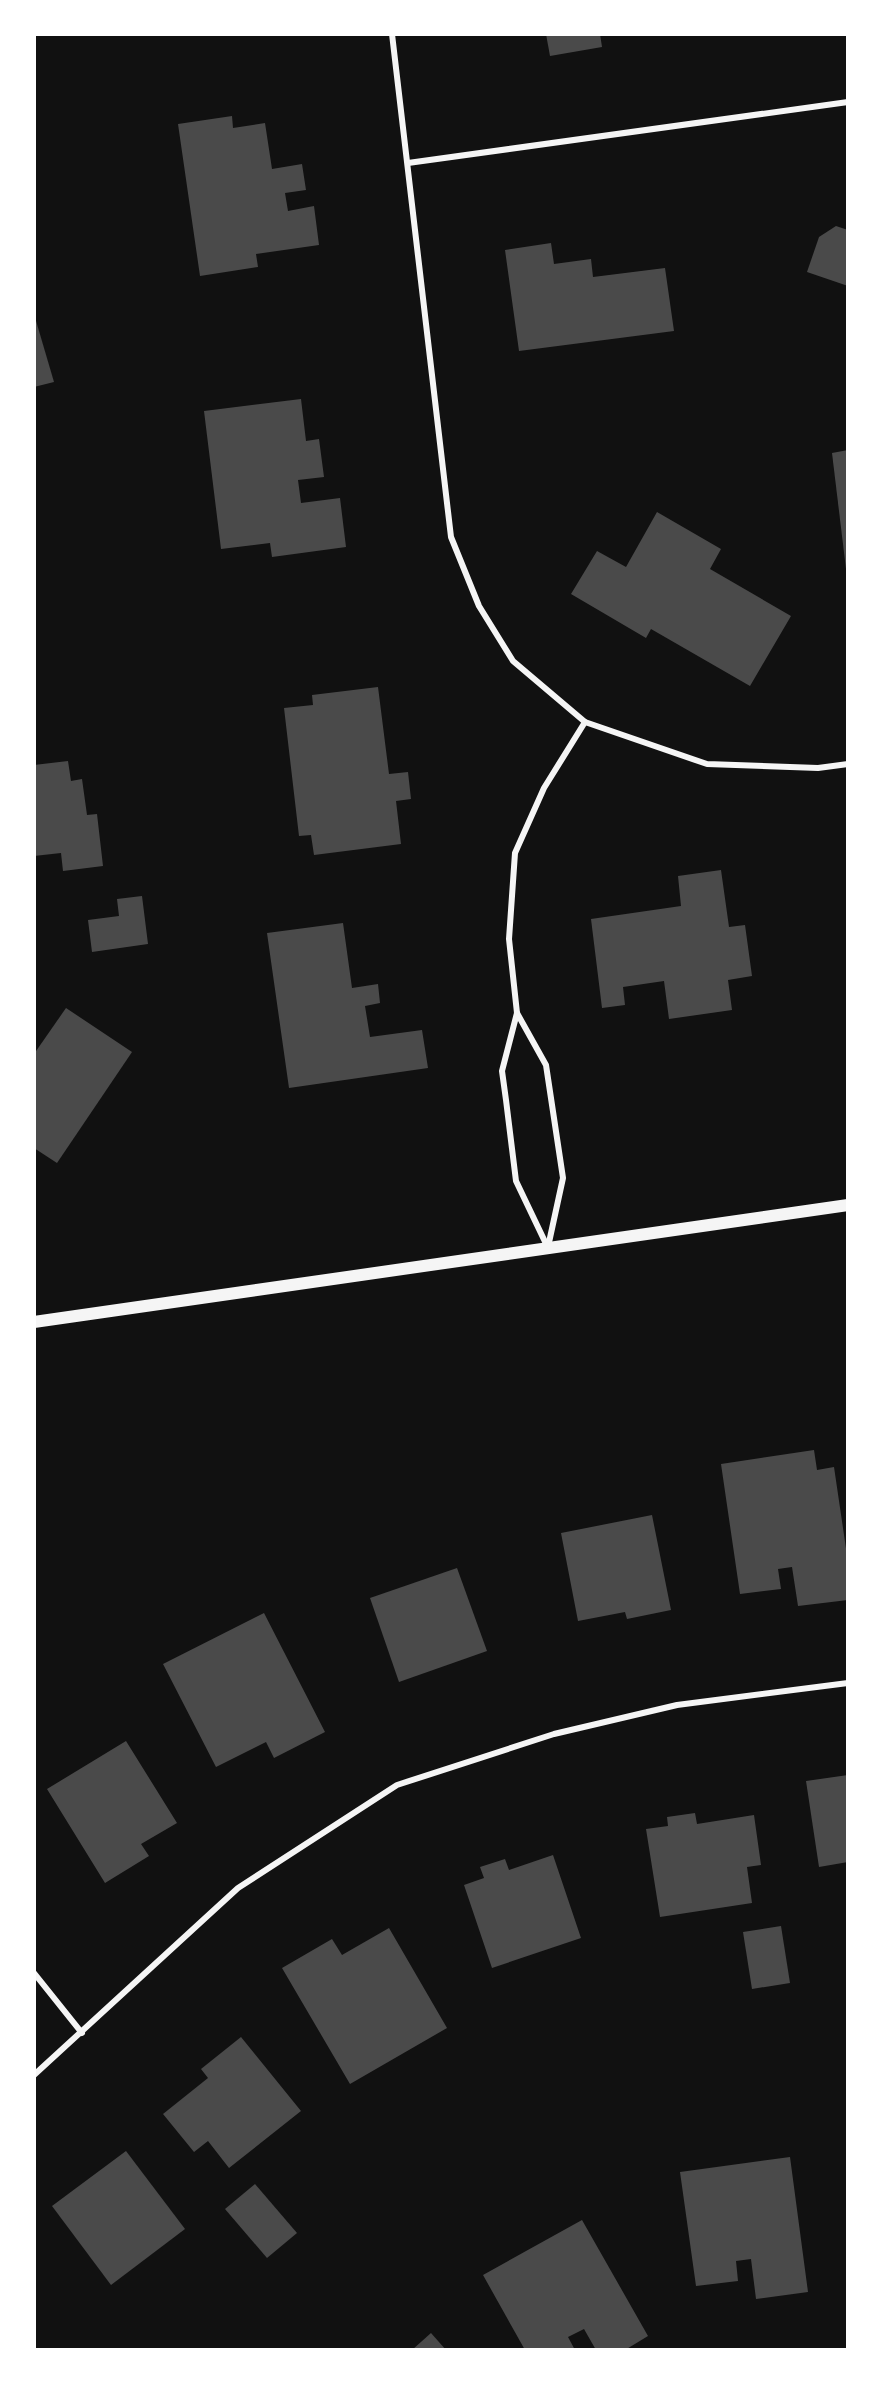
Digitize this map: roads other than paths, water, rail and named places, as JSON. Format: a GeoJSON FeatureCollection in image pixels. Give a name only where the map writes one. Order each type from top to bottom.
{"type":"FeatureCollection","features":[{"type":"Feature","properties":{"kind":"main road"},"geometry":{"type":"LineString","coordinates":[[34,1322],[848,1205]]}},
{"type":"Feature","properties":{"kind":"street"},"geometry":{"type":"LineString","coordinates":[[392,34],[451,537],[478,606],[513,661],[585,722],[707,764],[818,768],[848,764]]}},
{"type":"Feature","properties":{"kind":"street"},"geometry":{"type":"LineString","coordinates":[[408,164],[848,102]]}},
{"type":"Feature","properties":{"kind":"street"},"geometry":{"type":"LineString","coordinates":[[548,1248],[516,1181],[502,1071],[517,1013],[509,939],[515,853],[544,788],[585,722]]}},
{"type":"Feature","properties":{"kind":"street"},"geometry":{"type":"LineString","coordinates":[[517,1013],[546,1065],[563,1178],[548,1248]]}},
{"type":"Feature","properties":{"kind":"street"},"geometry":{"type":"LineString","coordinates":[[34,2075],[238,1888],[397,1785],[554,1734],[677,1706],[848,1683]]}},
{"type":"Feature","properties":{"kind":"street"},"geometry":{"type":"LineString","coordinates":[[34,1973],[82,2033]]}}]}
